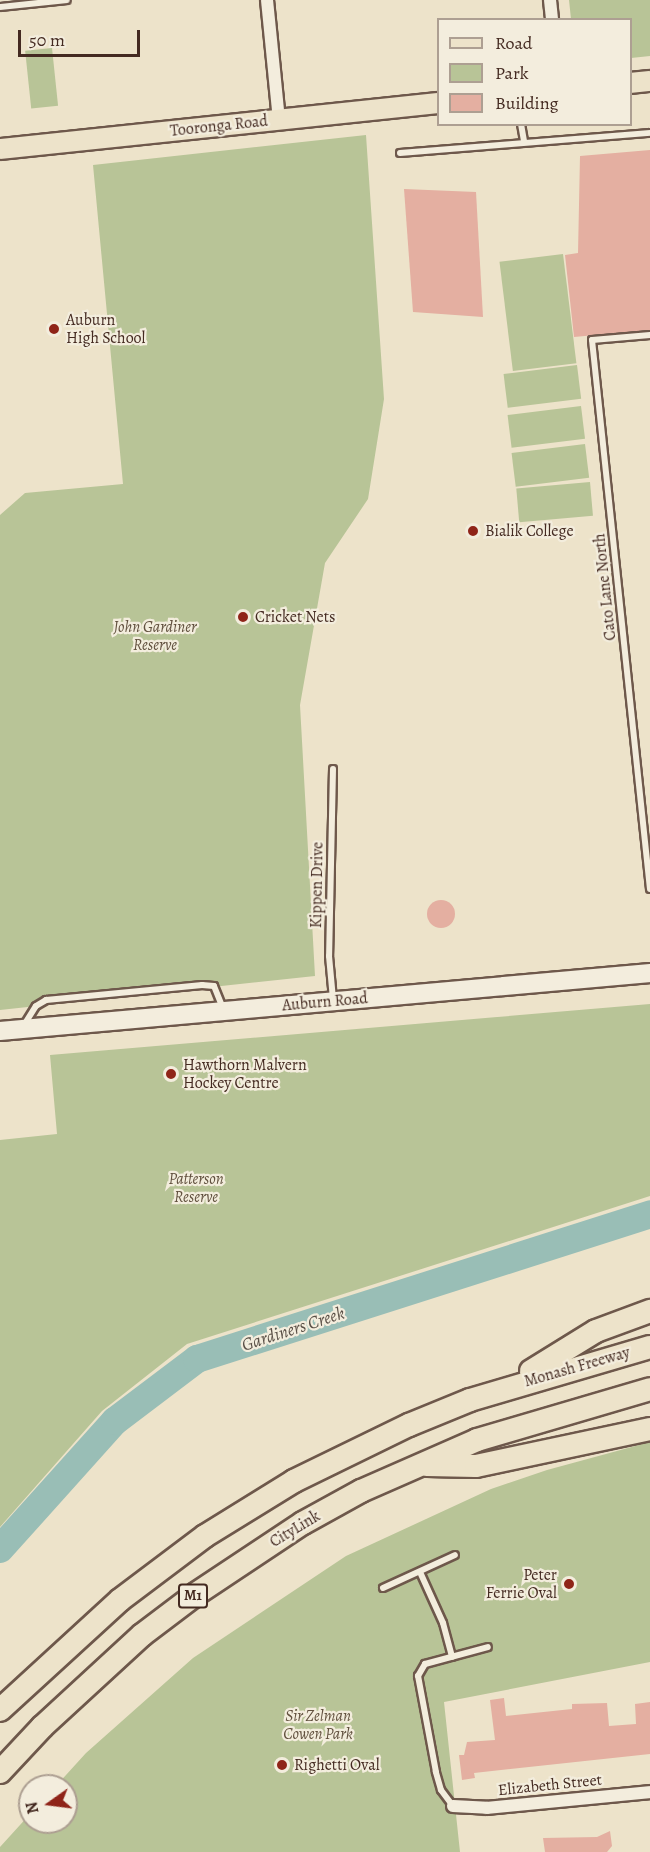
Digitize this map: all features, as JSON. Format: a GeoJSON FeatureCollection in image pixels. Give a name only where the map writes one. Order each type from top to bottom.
{"type":"FeatureCollection","features":[{"type":"Feature","properties":{"kind":"highway"},"geometry":{"type":"LineString","coordinates":[[504,1388],[596,1331],[650,1311]]}},
{"type":"Feature","properties":{"kind":"highway","name":"Monash Freeway"},"geometry":{"type":"LineString","coordinates":[[504,1388],[650,1347]]}},
{"type":"Feature","properties":{"kind":"highway","name":"M1"},"geometry":{"type":"LineString","coordinates":[[0,1710],[120,1600],[225,1524],[340,1457],[408,1425],[504,1388]]}},
{"type":"Feature","properties":{"kind":"highway","name":"CityLink"},"geometry":{"type":"LineString","coordinates":[[0,1772],[91,1679],[196,1594],[303,1523],[419,1465],[477,1440],[650,1389]]}},
{"type":"Feature","properties":{"kind":"highway"},"geometry":{"type":"LineString","coordinates":[[419,1465],[476,1466],[650,1429]]}},
{"type":"Feature","properties":{"kind":"main road"},"geometry":{"type":"LineString","coordinates":[[632,83],[650,81]]}},
{"type":"Feature","properties":{"kind":"main road","name":"Tooronga Road"},"geometry":{"type":"LineString","coordinates":[[0,149],[437,103]]}},
{"type":"Feature","properties":{"kind":"main road","name":"Auburn Road"},"geometry":{"type":"LineString","coordinates":[[0,1031],[650,973]]}},
{"type":"Feature","properties":{"kind":"street"},"geometry":{"type":"LineString","coordinates":[[267,0],[279,120]]}},
{"type":"Feature","properties":{"kind":"street"},"geometry":{"type":"LineString","coordinates":[[550,0],[552,18]]}},
{"type":"Feature","properties":{"kind":"street","name":"Elizabeth Street"},"geometry":{"type":"LineString","coordinates":[[453,1806],[487,1808],[650,1792]]}},
{"type":"Feature","properties":{"kind":"lane"},"geometry":{"type":"LineString","coordinates":[[0,7],[67,0]]}},
{"type":"Feature","properties":{"kind":"lane"},"geometry":{"type":"LineString","coordinates":[[521,126],[524,141]]}},
{"type":"Feature","properties":{"kind":"lane"},"geometry":{"type":"LineString","coordinates":[[400,153],[524,141],[650,133]]}},
{"type":"Feature","properties":{"kind":"lane","name":"Cato Lane North"},"geometry":{"type":"LineString","coordinates":[[650,335],[592,340],[650,889]]}},
{"type":"Feature","properties":{"kind":"lane","name":"Kippen Drive"},"geometry":{"type":"LineString","coordinates":[[333,769],[330,956],[333,1001]]}},
{"type":"Feature","properties":{"kind":"lane"},"geometry":{"type":"LineString","coordinates":[[22,1029],[36,1006],[46,1000],[202,985],[214,986],[224,1011]]}},
{"type":"Feature","properties":{"kind":"lane"},"geometry":{"type":"LineString","coordinates":[[383,1588],[455,1555]]}},
{"type":"Feature","properties":{"kind":"lane"},"geometry":{"type":"LineString","coordinates":[[420,1572],[443,1623],[452,1657]]}},
{"type":"Feature","properties":{"kind":"lane"},"geometry":{"type":"LineString","coordinates":[[453,1806],[438,1781],[418,1677],[425,1664],[488,1647]]}},
{"type":"Feature","properties":{"kind":"green space"},"geometry":{"type":"Polygon","coordinates":[[[569,0],[650,0],[650,56],[632,58],[632,18],[571,18],[569,0]]]}},
{"type":"Feature","properties":{"kind":"green space"},"geometry":{"type":"Polygon","coordinates":[[[52,48],[58,106],[31,109],[25,51],[52,48]]]}},
{"type":"Feature","properties":{"kind":"green space","name":"John Gardiner Reserve"},"geometry":{"type":"Polygon","coordinates":[[[366,135],[384,399],[368,499],[325,563],[300,705],[315,976],[0,1010],[0,515],[25,493],[123,484],[93,165],[366,135]]]}},
{"type":"Feature","properties":{"kind":"green space"},"geometry":{"type":"Polygon","coordinates":[[[563,254],[576,363],[513,371],[499,262],[563,254]]]}},
{"type":"Feature","properties":{"kind":"green space"},"geometry":{"type":"Polygon","coordinates":[[[577,365],[581,399],[508,408],[504,374],[577,365]]]}},
{"type":"Feature","properties":{"kind":"green space"},"geometry":{"type":"Polygon","coordinates":[[[581,406],[585,439],[512,448],[508,415],[581,406]]]}},
{"type":"Feature","properties":{"kind":"green space"},"geometry":{"type":"Polygon","coordinates":[[[585,444],[589,478],[516,487],[512,453],[585,444]]]}},
{"type":"Feature","properties":{"kind":"green space"},"geometry":{"type":"Polygon","coordinates":[[[590,482],[593,516],[519,522],[516,488],[590,482]]]}},
{"type":"Feature","properties":{"kind":"green space","name":"Patterson Reserve"},"geometry":{"type":"Polygon","coordinates":[[[650,1004],[650,1196],[187,1344],[102,1411],[0,1527],[0,1140],[57,1134],[50,1055],[650,1004]]]}},
{"type":"Feature","properties":{"kind":"green space","name":"Sir Zelman Cowen Park"},"geometry":{"type":"Polygon","coordinates":[[[650,1442],[650,1662],[444,1702],[460,1852],[0,1852],[0,1847],[18,1827],[18,1834],[78,1834],[78,1774],[67,1774],[86,1753],[193,1658],[346,1556],[491,1489],[547,1470],[650,1442]]]}},
{"type":"Feature","properties":{"kind":"building"},"geometry":{"type":"Polygon","coordinates":[[[650,150],[650,330],[574,337],[565,255],[578,253],[580,156],[650,150]]]}},
{"type":"Feature","properties":{"kind":"building"},"geometry":{"type":"Polygon","coordinates":[[[404,189],[476,192],[483,317],[413,312],[404,189]]]}},
{"type":"Feature","properties":{"kind":"building"},"geometry":{"type":"Polygon","coordinates":[[[441,900],[451,904],[455,914],[451,924],[441,928],[431,924],[427,914],[431,904],[441,900]]]}},
{"type":"Feature","properties":{"kind":"building"},"geometry":{"type":"Polygon","coordinates":[[[504,1698],[506,1716],[572,1709],[572,1704],[607,1703],[609,1726],[636,1724],[635,1704],[650,1702],[650,1754],[474,1773],[475,1778],[462,1780],[459,1755],[464,1755],[467,1742],[495,1740],[490,1700],[504,1698]]]}},
{"type":"Feature","properties":{"kind":"building"},"geometry":{"type":"Polygon","coordinates":[[[610,1831],[612,1846],[607,1852],[545,1852],[543,1838],[597,1837],[610,1831]]]}},
{"type":"Feature","properties":{"kind":"waterway","name":"Gardiners Creek"},"geometry":{"type":"LineString","coordinates":[[0,1549],[115,1421],[197,1359],[650,1214]]}},
{"type":"Feature","properties":{"kind":"place","name":"Auburn High School"},"geometry":{"type":"Point","coordinates":[54,329]}},
{"type":"Feature","properties":{"kind":"place","name":"Bialik College"},"geometry":{"type":"Point","coordinates":[473,531]}},
{"type":"Feature","properties":{"kind":"place","name":"Cricket Nets"},"geometry":{"type":"Point","coordinates":[243,617]}},
{"type":"Feature","properties":{"kind":"place","name":"Hawthorn Malvern Hockey Centre"},"geometry":{"type":"Point","coordinates":[171,1074]}},
{"type":"Feature","properties":{"kind":"place","name":"Peter Ferrie Oval"},"geometry":{"type":"Point","coordinates":[569,1584]}},
{"type":"Feature","properties":{"kind":"place","name":"Righetti Oval"},"geometry":{"type":"Point","coordinates":[282,1765]}}]}
